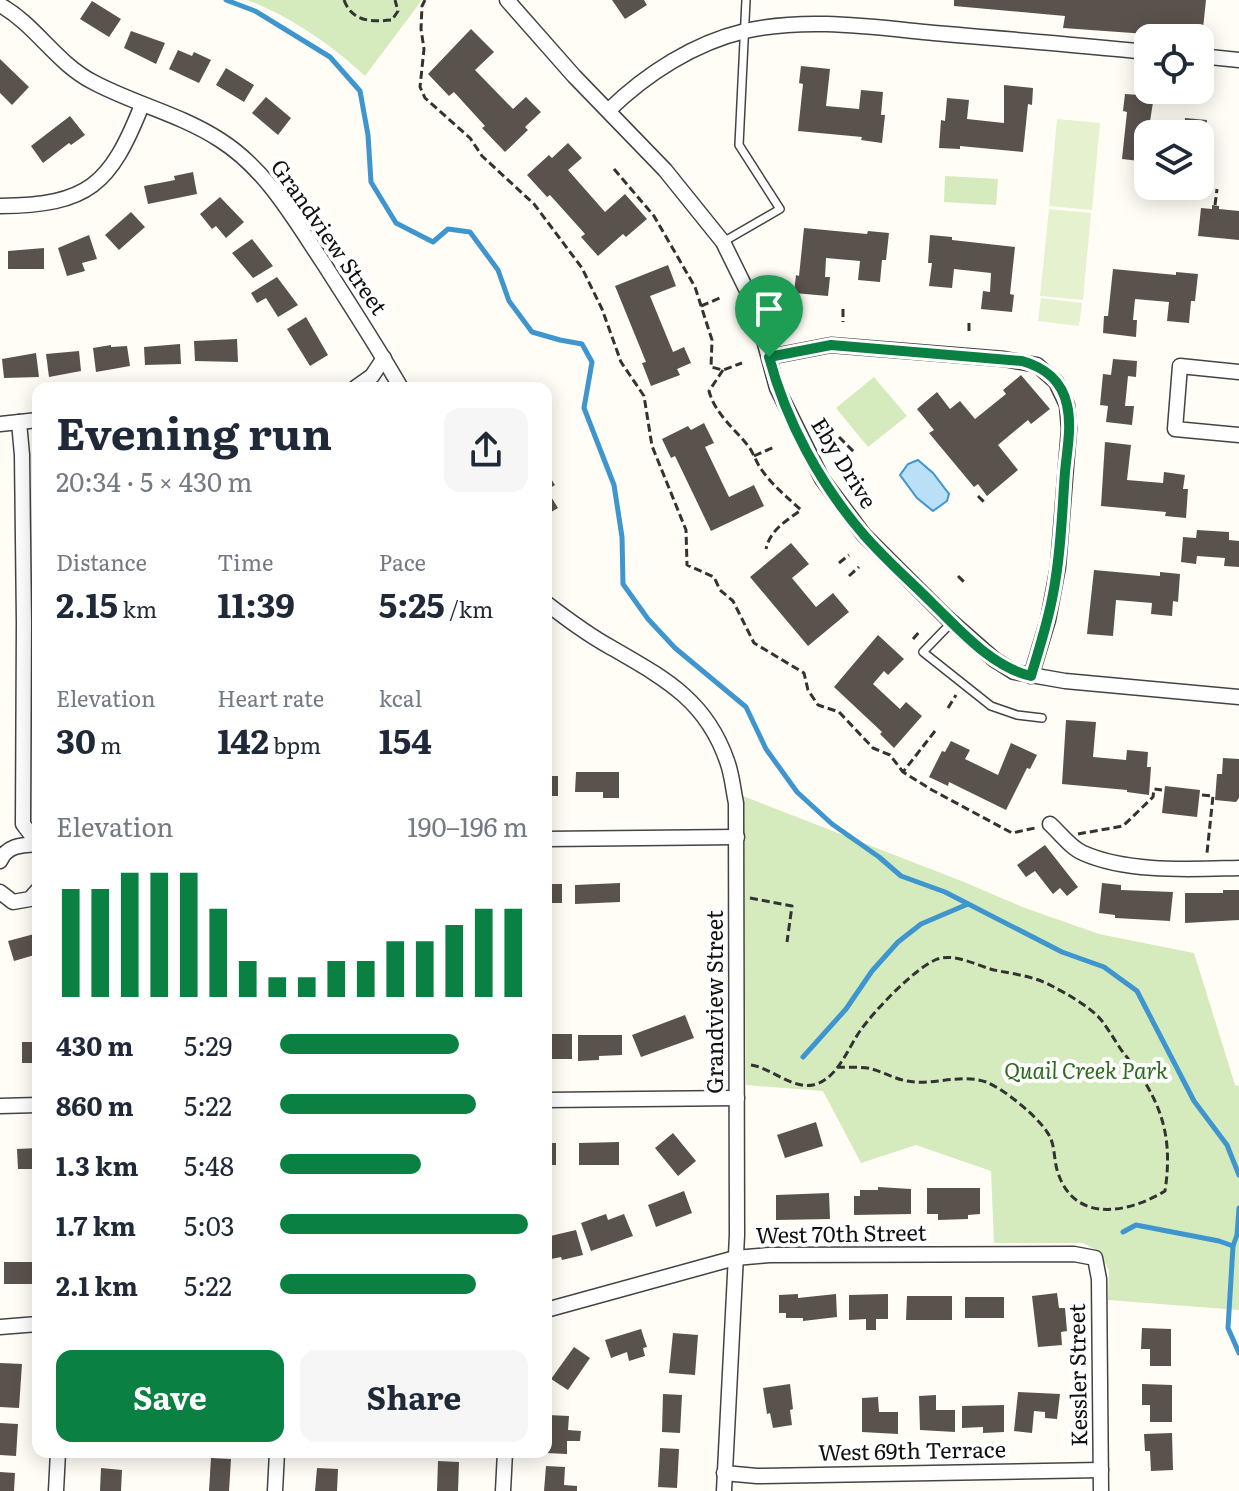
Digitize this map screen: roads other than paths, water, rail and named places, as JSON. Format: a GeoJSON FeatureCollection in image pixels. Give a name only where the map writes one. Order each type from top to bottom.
{"type":"FeatureCollection","features":[{"type":"Feature","properties":{"kind":"street","name":"Eby Drive"},"geometry":{"type":"LineString","coordinates":[[507,0],[574,76],[665,170],[723,242],[755,307],[777,388],[822,479],[864,535],[952,622],[995,660],[1014,672],[1239,697]]}},
{"type":"Feature","properties":{"kind":"street","name":"Grandview Street"},"geometry":{"type":"LineString","coordinates":[[0,5],[18,17],[62,62],[92,82],[198,127],[250,163],[284,203],[398,382]]}},
{"type":"Feature","properties":{"kind":"street"},"geometry":{"type":"LineString","coordinates":[[609,110],[627,92],[664,65],[743,32],[778,25],[859,26],[1134,51]]}},
{"type":"Feature","properties":{"kind":"street"},"geometry":{"type":"LineString","coordinates":[[1214,57],[1239,60]]}},
{"type":"Feature","properties":{"kind":"street"},"geometry":{"type":"LineString","coordinates":[[0,206],[58,201],[94,184],[108,173],[125,147],[142,105]]}},
{"type":"Feature","properties":{"kind":"street"},"geometry":{"type":"LineString","coordinates":[[769,357],[831,345],[1004,359],[1037,365],[1056,382],[1067,405],[1069,429],[1059,554],[1048,620],[1031,676]]}},
{"type":"Feature","properties":{"kind":"street"},"geometry":{"type":"LineString","coordinates":[[364,382],[372,376],[384,358]]}},
{"type":"Feature","properties":{"kind":"street"},"geometry":{"type":"LineString","coordinates":[[1239,372],[1180,366],[1175,429],[1239,435]]}},
{"type":"Feature","properties":{"kind":"street"},"geometry":{"type":"LineString","coordinates":[[0,424],[32,421]]}},
{"type":"Feature","properties":{"kind":"street"},"geometry":{"type":"LineString","coordinates":[[19,422],[31,623],[23,824],[32,836]]}},
{"type":"Feature","properties":{"kind":"street","name":"Grandview Street"},"geometry":{"type":"LineString","coordinates":[[552,608],[656,672],[676,686],[701,711],[728,762],[736,803],[735,1258],[724,1491]]}},
{"type":"Feature","properties":{"kind":"street"},"geometry":{"type":"LineString","coordinates":[[552,620],[571,622]]}},
{"type":"Feature","properties":{"kind":"street"},"geometry":{"type":"LineString","coordinates":[[1050,824],[1081,852],[1101,859],[1169,869],[1239,868]]}},
{"type":"Feature","properties":{"kind":"street"},"geometry":{"type":"LineString","coordinates":[[552,839],[737,837]]}},
{"type":"Feature","properties":{"kind":"street"},"geometry":{"type":"LineString","coordinates":[[0,861],[3,854],[18,845],[32,844]]}},
{"type":"Feature","properties":{"kind":"street"},"geometry":{"type":"LineString","coordinates":[[0,892],[13,902],[32,897]]}},
{"type":"Feature","properties":{"kind":"street"},"geometry":{"type":"LineString","coordinates":[[552,1100],[737,1098]]}},
{"type":"Feature","properties":{"kind":"street"},"geometry":{"type":"LineString","coordinates":[[0,1106],[32,1105]]}},
{"type":"Feature","properties":{"kind":"street","name":"West 70th Street"},"geometry":{"type":"LineString","coordinates":[[552,1308],[735,1258],[784,1254],[1074,1254],[1095,1258]]}},
{"type":"Feature","properties":{"kind":"street","name":"Kessler Street"},"geometry":{"type":"LineString","coordinates":[[1095,1258],[1099,1279],[1101,1491]]}},
{"type":"Feature","properties":{"kind":"street"},"geometry":{"type":"LineString","coordinates":[[0,1327],[32,1324]]}},
{"type":"Feature","properties":{"kind":"street"},"geometry":{"type":"LineString","coordinates":[[56,1491],[58,1458]]}},
{"type":"Feature","properties":{"kind":"street"},"geometry":{"type":"LineString","coordinates":[[275,1491],[277,1458]]}},
{"type":"Feature","properties":{"kind":"street"},"geometry":{"type":"LineString","coordinates":[[503,1491],[505,1458]]}},
{"type":"Feature","properties":{"kind":"street","name":"West 69th Terrace"},"geometry":{"type":"LineString","coordinates":[[724,1473],[757,1476],[1101,1470]]}},
{"type":"Feature","properties":{"kind":"lane"},"geometry":{"type":"LineString","coordinates":[[723,242],[780,209],[739,145],[746,0]]}},
{"type":"Feature","properties":{"kind":"lane"},"geometry":{"type":"LineString","coordinates":[[952,622],[923,652],[991,706],[1017,715],[1042,718]]}},
{"type":"Feature","properties":{"kind":"water"},"geometry":{"type":"Polygon","coordinates":[[[918,460],[949,494],[947,501],[933,511],[917,498],[900,475],[908,464],[918,460]]]}},
{"type":"Feature","properties":{"kind":"waterway"},"geometry":{"type":"LineString","coordinates":[[226,0],[255,11],[330,57],[360,91],[368,135],[371,182],[396,223],[433,242],[448,229],[470,232],[498,270],[509,301],[532,332],[582,344],[592,362],[584,408],[614,485],[622,537],[623,584],[648,619],[675,648],[746,707],[766,749],[797,792],[832,824],[901,876],[945,892],[1062,952],[1104,967],[1137,991],[1194,1101],[1227,1145],[1239,1175]]}},
{"type":"Feature","properties":{"kind":"waterway"},"geometry":{"type":"LineString","coordinates":[[803,1057],[846,1009],[872,971],[898,942],[921,924],[968,904]]}},
{"type":"Feature","properties":{"kind":"waterway"},"geometry":{"type":"LineString","coordinates":[[1239,1208],[1233,1246],[1228,1328],[1239,1353]]}},
{"type":"Feature","properties":{"kind":"waterway"},"geometry":{"type":"LineString","coordinates":[[1123,1232],[1136,1225],[1233,1246]]}},
{"type":"Feature","properties":{"kind":"park label","name":"Quail Creek Park"},"geometry":{"type":"Point","coordinates":[1086,1071]}}]}
